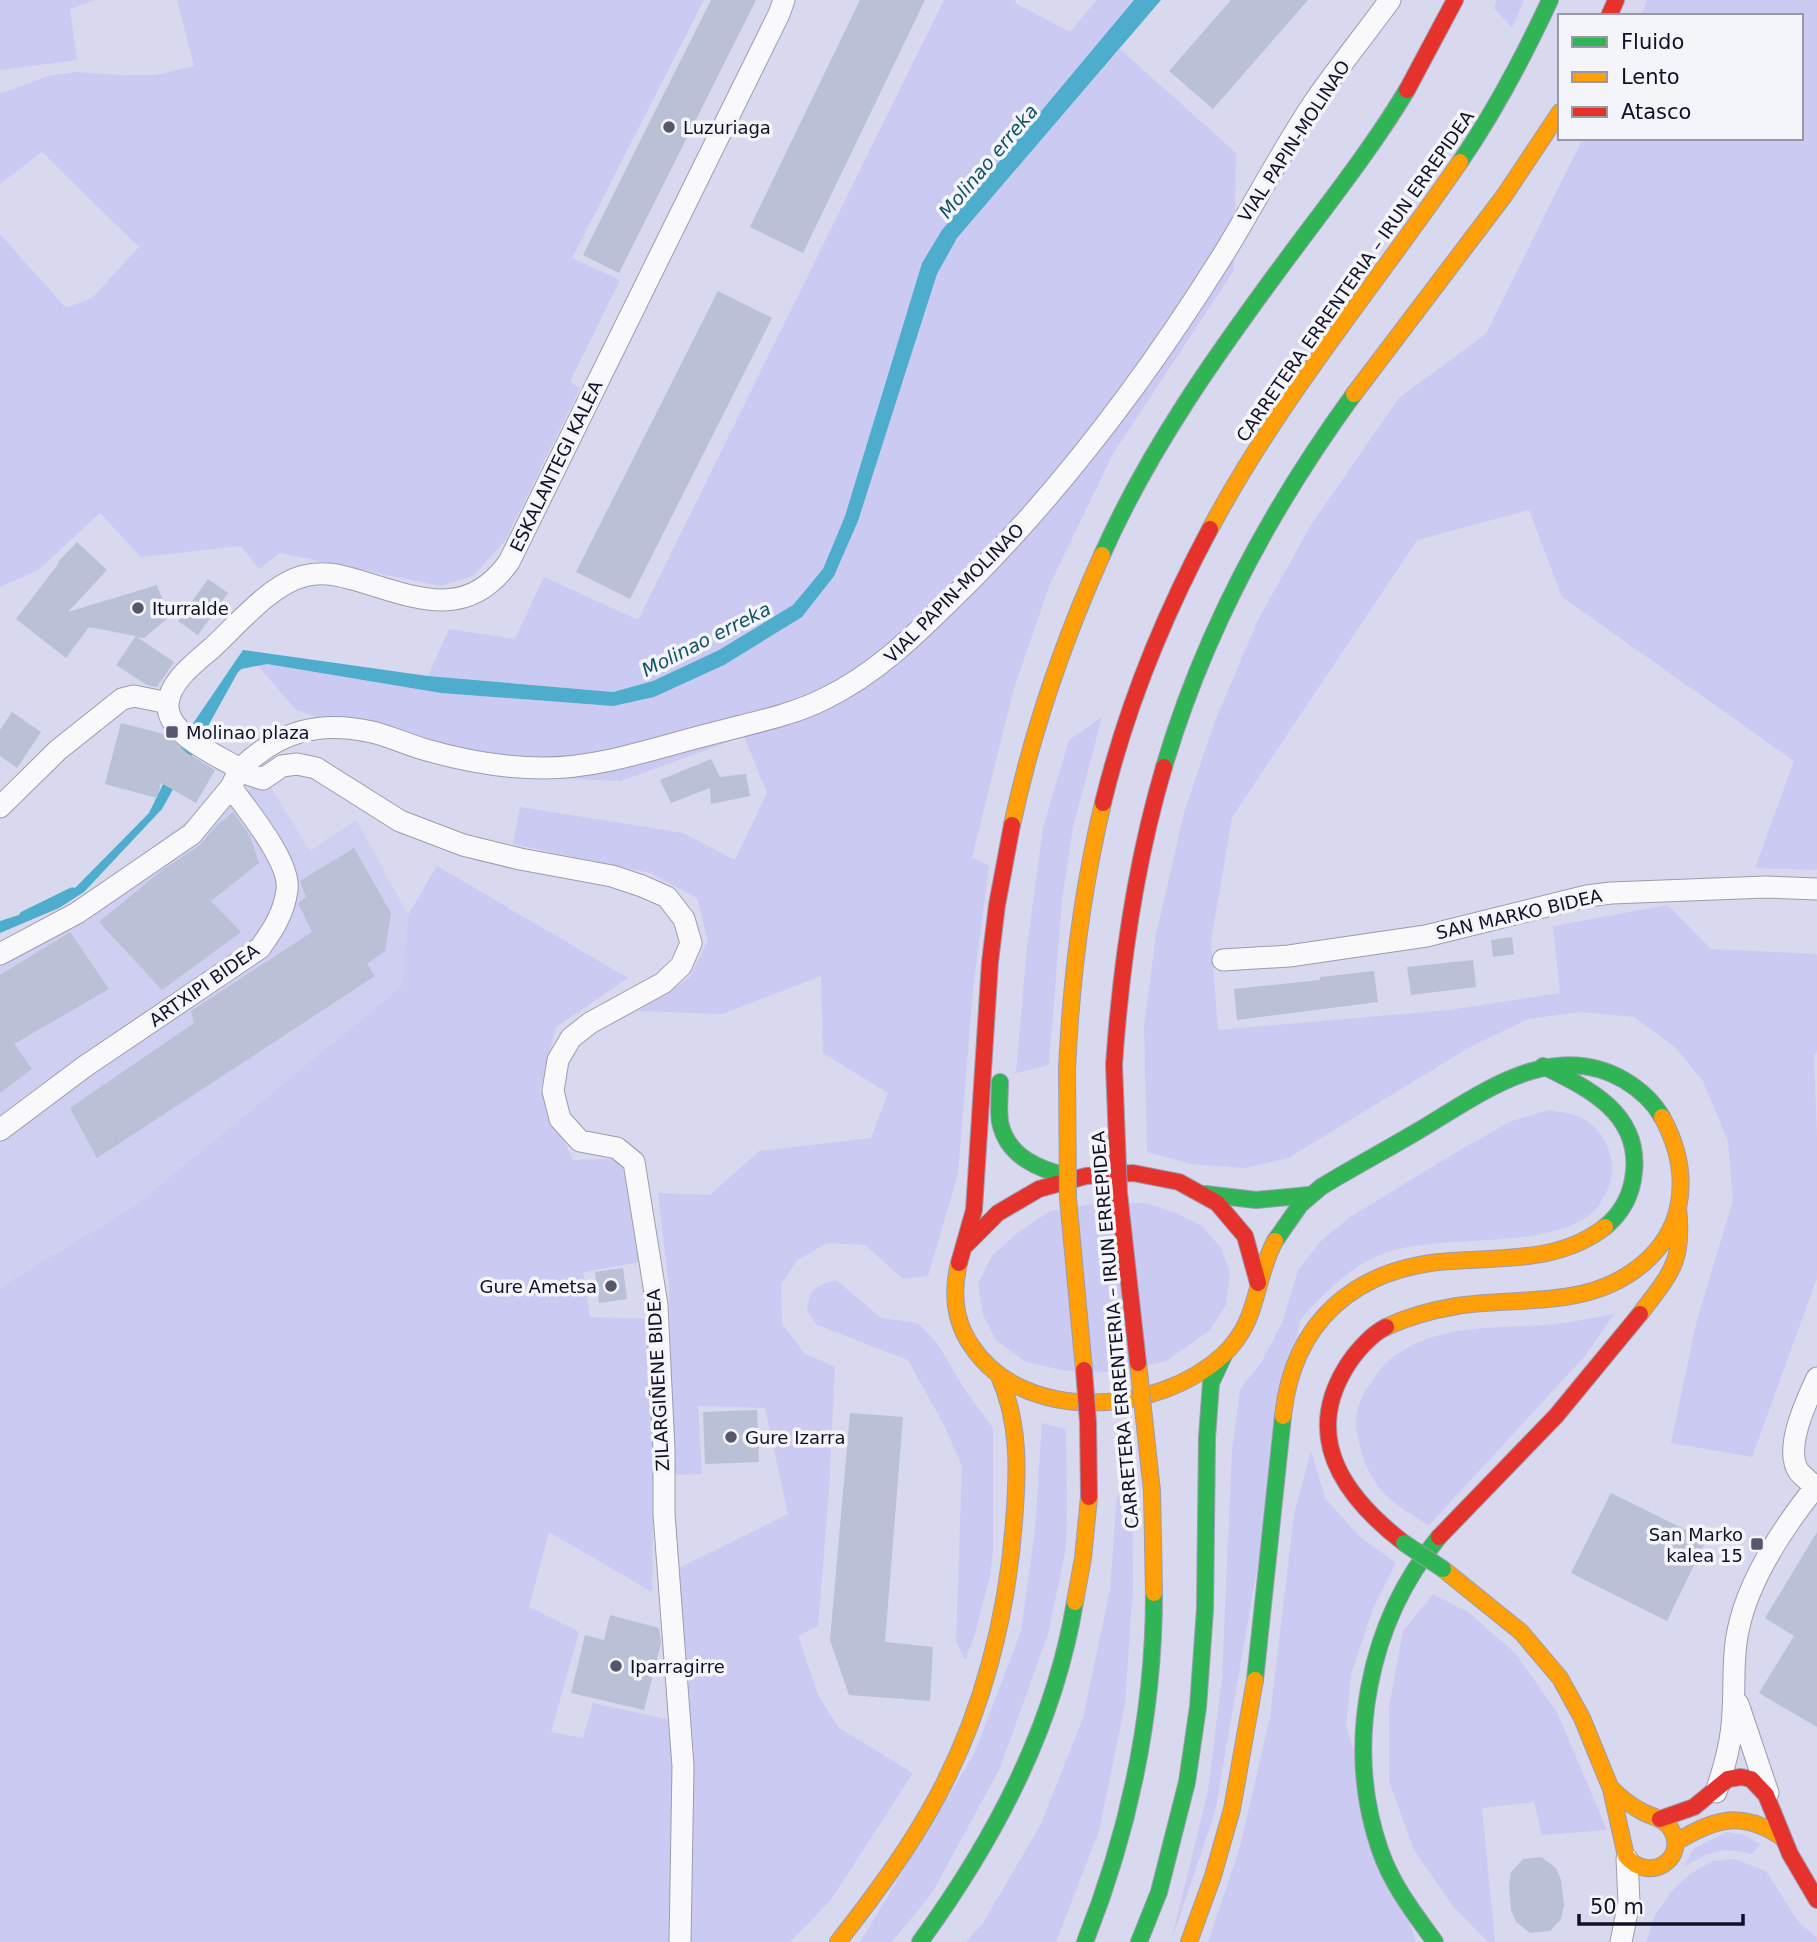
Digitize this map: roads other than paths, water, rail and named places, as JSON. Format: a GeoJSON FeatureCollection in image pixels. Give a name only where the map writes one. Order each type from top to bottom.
{"type":"FeatureCollection","features":[{"type":"Feature","properties":{"kind":"main road"},"geometry":{"type":"LineString","coordinates":[[958,1262],[976,1231],[1005,1206],[1043,1186],[1071,1177],[1100,1173],[1147,1175],[1185,1185],[1205,1194],[1222,1205],[1237,1222],[1249,1241],[1256,1261],[1256,1303],[1249,1322],[1225,1353],[1207,1369],[1165,1390],[1103,1402],[1071,1401],[1020,1388],[999,1377],[974,1352],[964,1334],[954,1290],[958,1262],[973,1213],[990,962],[1010,827],[1029,750],[1050,684],[1087,587],[1117,520],[1161,443],[1235,331],[1393,111],[1430,50],[1455,0]]}},
{"type":"Feature","properties":{"kind":"main road","name":"CARRETERA ERRENTERIA – IRUN ERREPIDEA"},"geometry":{"type":"LineString","coordinates":[[920,1942],[967,1877],[992,1835],[1033,1749],[1053,1693],[1074,1612],[1082,1564],[1088,1497],[1088,1397],[1068,1197],[1067,1070],[1072,977],[1092,849],[1107,786],[1128,717],[1170,610],[1224,502],[1257,448],[1325,349],[1440,193],[1491,117],[1534,38],[1550,0]]}},
{"type":"Feature","properties":{"kind":"main road","name":"CARRETERA ERRENTERIA – IRUN ERREPIDEA"},"geometry":{"type":"LineString","coordinates":[[1085,1942],[1122,1834],[1136,1779],[1149,1703],[1156,1610],[1152,1491],[1119,1193],[1114,1065],[1119,979],[1140,854],[1154,794],[1173,732],[1212,631],[1265,527],[1366,378],[1521,173],[1558,115]]}},
{"type":"Feature","properties":{"kind":"main road"},"geometry":{"type":"LineString","coordinates":[[1258,1283],[1278,1236],[1309,1195],[1494,1086],[1543,1066],[1564,1064],[1600,1068],[1633,1084],[1649,1097],[1662,1113],[1672,1130],[1679,1151],[1682,1172],[1678,1208],[1671,1230],[1659,1251],[1641,1269],[1597,1292],[1427,1311],[1401,1319],[1378,1331],[1360,1346],[1340,1375],[1327,1422],[1334,1460],[1348,1489],[1362,1507],[1381,1526],[1443,1569],[1511,1622],[1559,1676],[1581,1718],[1611,1788],[1624,1853],[1627,1859],[1643,1870],[1656,1870],[1670,1860],[1676,1842],[1671,1828],[1629,1804],[1611,1788]]}},
{"type":"Feature","properties":{"kind":"main road"},"geometry":{"type":"LineString","coordinates":[[1189,1942],[1208,1891],[1251,1719],[1286,1390],[1300,1349],[1312,1329],[1342,1298],[1377,1277],[1426,1264],[1532,1256],[1563,1250],[1597,1234],[1614,1222],[1629,1196],[1634,1182],[1634,1153],[1628,1132],[1618,1113],[1597,1093],[1543,1066]]}},
{"type":"Feature","properties":{"kind":"main road"},"geometry":{"type":"LineString","coordinates":[[1000,1069],[1000,1121],[1004,1134],[1020,1157],[1046,1173],[1071,1177]]}},
{"type":"Feature","properties":{"kind":"main road"},"geometry":{"type":"LineString","coordinates":[[1205,1194],[1256,1200],[1309,1195]]}},
{"type":"Feature","properties":{"kind":"main road"},"geometry":{"type":"LineString","coordinates":[[1435,1942],[1405,1903],[1386,1864],[1371,1821],[1365,1793],[1362,1720],[1367,1686],[1377,1651],[1392,1614],[1423,1558],[1442,1534],[1539,1435],[1672,1272],[1679,1256],[1681,1241],[1678,1208]]}},
{"type":"Feature","properties":{"kind":"main road"},"geometry":{"type":"LineString","coordinates":[[1139,1942],[1158,1892],[1187,1782],[1198,1707],[1205,1609],[1208,1437],[1212,1383],[1225,1353]]}},
{"type":"Feature","properties":{"kind":"main road"},"geometry":{"type":"LineString","coordinates":[[838,1942],[887,1879],[938,1796],[968,1731],[1000,1622],[1014,1543],[1017,1463],[1009,1401],[999,1377]]}},
{"type":"Feature","properties":{"kind":"main road"},"geometry":{"type":"LineString","coordinates":[[1623,1838],[1631,1824],[1645,1817],[1656,1818],[1692,1808],[1719,1784],[1733,1778],[1748,1779],[1762,1789],[1772,1804],[1783,1838],[1817,1900]]}},
{"type":"Feature","properties":{"kind":"main road"},"geometry":{"type":"LineString","coordinates":[[1676,1842],[1698,1828],[1719,1820],[1742,1819],[1764,1826],[1783,1838]]}},
{"type":"Feature","properties":{"kind":"street","name":"ESKALANTEGI KALEA"},"geometry":{"type":"LineString","coordinates":[[168,703],[172,690],[195,664],[271,594],[292,580],[329,573],[417,597],[448,601],[477,593],[500,574],[509,562],[784,0]]}},
{"type":"Feature","properties":{"kind":"street","name":"VIAL PAPIN-MOLINAO"},"geometry":{"type":"LineString","coordinates":[[235,778],[257,752],[289,734],[314,728],[342,727],[374,732],[418,748],[475,761],[542,768],[580,766],[785,714],[821,701],[859,680],[909,642],[1008,542],[1068,474],[1130,392],[1222,255],[1316,99],[1390,0]]}},
{"type":"Feature","properties":{"kind":"street"},"geometry":{"type":"LineString","coordinates":[[0,807],[58,750],[122,699],[134,696],[168,703]]}},
{"type":"Feature","properties":{"kind":"street","name":"ARTXIPI BIDEA"},"geometry":{"type":"LineString","coordinates":[[0,1130],[84,1067],[260,948],[276,926],[288,887],[280,860],[235,778],[204,747],[184,735],[173,724],[168,703]]}},
{"type":"Feature","properties":{"kind":"street","name":"ZILARGIÑENE BIDEA"},"geometry":{"type":"LineString","coordinates":[[235,778],[250,775],[263,779],[282,766],[297,764],[316,768],[400,821],[463,845],[612,876],[642,886],[667,897],[684,919],[691,943],[681,966],[663,983],[590,1023],[571,1038],[558,1060],[553,1091],[560,1119],[580,1142],[617,1148],[634,1162],[657,1306],[664,1450],[664,1514],[683,1766],[680,1942]]}},
{"type":"Feature","properties":{"kind":"street"},"geometry":{"type":"LineString","coordinates":[[0,954],[77,913],[192,834],[235,778]]}},
{"type":"Feature","properties":{"kind":"street","name":"SAN MARKO BIDEA"},"geometry":{"type":"LineString","coordinates":[[1223,960],[1289,956],[1426,936],[1587,896],[1766,887],[1817,889]]}},
{"type":"Feature","properties":{"kind":"street"},"geometry":{"type":"LineString","coordinates":[[1698,1828],[1709,1811],[1719,1784],[1730,1739],[1734,1651],[1743,1610],[1769,1557],[1816,1486],[1799,1471],[1794,1460],[1795,1439],[1817,1378]]}},
{"type":"Feature","properties":{"kind":"street"},"geometry":{"type":"LineString","coordinates":[[1733,1692],[1772,1804]]}},
{"type":"Feature","properties":{"kind":"street"},"geometry":{"type":"LineString","coordinates":[[1621,1942],[1629,1902],[1627,1859]]}},
{"type":"Feature","properties":{"kind":"street"},"geometry":{"type":"LineString","coordinates":[[1626,1920],[1639,1891],[1656,1870]]}},
{"type":"Feature","properties":{"kind":"waterway","name":"Molinao erreka"},"geometry":{"type":"LineString","coordinates":[[238,666],[264,661]]}},
{"type":"Feature","properties":{"kind":"waterway","name":"Molinao erreka"},"geometry":{"type":"LineString","coordinates":[[23,915],[72,891]]}},
{"type":"Feature","properties":{"kind":"place","name":"Luzuriaga"},"geometry":{"type":"Point","coordinates":[669,127]}},
{"type":"Feature","properties":{"kind":"place","name":"Iturralde"},"geometry":{"type":"Point","coordinates":[138,608]}},
{"type":"Feature","properties":{"kind":"place","name":"Molinao plaza"},"geometry":{"type":"Point","coordinates":[172,732]}},
{"type":"Feature","properties":{"kind":"place","name":"Gure Ametsa"},"geometry":{"type":"Point","coordinates":[611,1286]}},
{"type":"Feature","properties":{"kind":"place","name":"Gure Izarra"},"geometry":{"type":"Point","coordinates":[731,1437]}},
{"type":"Feature","properties":{"kind":"place","name":"San Marko kalea 15"},"geometry":{"type":"Point","coordinates":[1757,1544]}},
{"type":"Feature","properties":{"kind":"place","name":"Iparragirre"},"geometry":{"type":"Point","coordinates":[616,1666]}}]}
